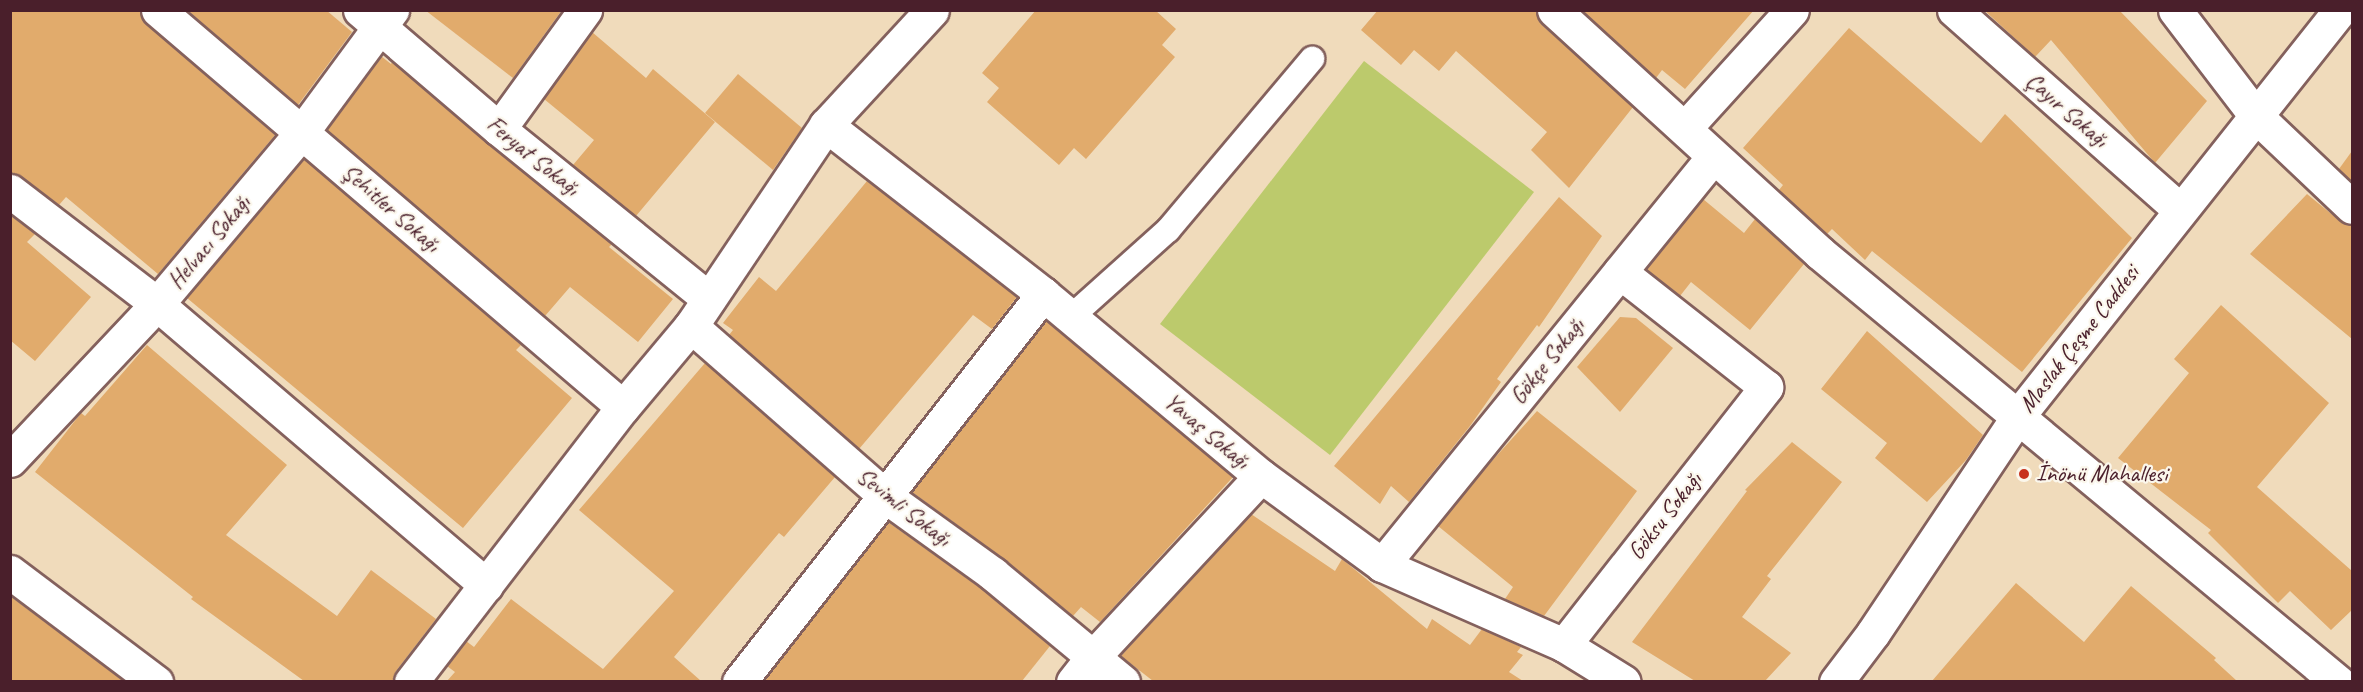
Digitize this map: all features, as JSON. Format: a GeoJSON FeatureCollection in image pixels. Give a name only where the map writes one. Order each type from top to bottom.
{"type":"FeatureCollection","features":[{"type":"Feature","properties":{"kind":"street","name":"Şehitler Sokağı"},"geometry":{"type":"LineString","coordinates":[[158,10],[622,407]]}},
{"type":"Feature","properties":{"kind":"street"},"geometry":{"type":"LineString","coordinates":[[499,129],[585,10]]}},
{"type":"Feature","properties":{"kind":"street"},"geometry":{"type":"LineString","coordinates":[[411,681],[622,407],[700,312],[826,125],[932,10]]}},
{"type":"Feature","properties":{"kind":"street"},"geometry":{"type":"LineString","coordinates":[[1554,10],[1685,128],[1713,157],[1863,290],[2338,681]]}},
{"type":"Feature","properties":{"kind":"street"},"geometry":{"type":"LineString","coordinates":[[1685,128],[1792,10]]}},
{"type":"Feature","properties":{"kind":"street","name":"Çayır Sokağı"},"geometry":{"type":"LineString","coordinates":[[1954,10],[2180,210]]}},
{"type":"Feature","properties":{"kind":"street"},"geometry":{"type":"LineString","coordinates":[[2175,10],[2256,116],[2352,207]]}},
{"type":"Feature","properties":{"kind":"street","name":"Maslak Çeşme Caddesi"},"geometry":{"type":"LineString","coordinates":[[1836,681],[1873,633],[2018,416],[2340,10]]}},
{"type":"Feature","properties":{"kind":"street","name":"Helvacı Sokağı"},"geometry":{"type":"LineString","coordinates":[[10,460],[157,304],[302,132],[377,16]]}},
{"type":"Feature","properties":{"kind":"street","name":"Feryat Sokağı"},"geometry":{"type":"LineString","coordinates":[[377,16],[700,312]]}},
{"type":"Feature","properties":{"kind":"street","name":"Yavaş Sokağı"},"geometry":{"type":"LineString","coordinates":[[826,125],[1043,294],[1261,476],[1382,565],[1564,645],[1624,681]]}},
{"type":"Feature","properties":{"kind":"street","name":"Gökçe Sokağı"},"geometry":{"type":"LineString","coordinates":[[1382,565],[1713,157]]}},
{"type":"Feature","properties":{"kind":"street"},"geometry":{"type":"LineString","coordinates":[[10,191],[157,304],[486,585]]}},
{"type":"Feature","properties":{"kind":"street","name":"Göksu Sokağı"},"geometry":{"type":"LineString","coordinates":[[1564,645],[1766,387],[1620,272]]}},
{"type":"Feature","properties":{"kind":"street"},"geometry":{"type":"LineString","coordinates":[[739,681],[1043,294]]}},
{"type":"Feature","properties":{"kind":"street","name":"Sevimli Sokağı"},"geometry":{"type":"LineString","coordinates":[[700,312],[885,496],[993,574],[1082,670],[1123,681]]}},
{"type":"Feature","properties":{"kind":"street"},"geometry":{"type":"LineString","coordinates":[[1082,670],[1261,476]]}},
{"type":"Feature","properties":{"kind":"street"},"geometry":{"type":"LineString","coordinates":[[10,572],[156,681]]}},
{"type":"Feature","properties":{"kind":"lane"},"geometry":{"type":"LineString","coordinates":[[1071,317],[1168,230],[1312,59]]}},
{"type":"Feature","properties":{"kind":"green space"},"geometry":{"type":"Polygon","coordinates":[[[1364,61],[1534,192],[1330,455],[1160,324],[1364,61]]]}},
{"type":"Feature","properties":{"kind":"building"},"geometry":{"type":"Polygon","coordinates":[[[10,10],[140,10],[146,24],[275,135],[158,274],[66,197],[59,205],[21,176],[10,173],[10,10]]]}},
{"type":"Feature","properties":{"kind":"building"},"geometry":{"type":"Polygon","coordinates":[[[187,10],[326,10],[352,32],[298,105],[187,10]]]}},
{"type":"Feature","properties":{"kind":"building"},"geometry":{"type":"Polygon","coordinates":[[[425,10],[562,10],[513,78],[425,10]]]}},
{"type":"Feature","properties":{"kind":"building"},"geometry":{"type":"Polygon","coordinates":[[[1036,10],[1155,10],[1176,29],[1162,45],[1175,57],[1086,159],[1074,148],[1059,165],[987,102],[999,88],[982,73],[1036,10]]]}},
{"type":"Feature","properties":{"kind":"building"},"geometry":{"type":"Polygon","coordinates":[[[1378,10],[1536,10],[1541,24],[1633,107],[1569,188],[1531,150],[1547,132],[1456,51],[1439,71],[1414,50],[1401,65],[1361,30],[1378,10]]]}},
{"type":"Feature","properties":{"kind":"building"},"geometry":{"type":"Polygon","coordinates":[[[1582,10],[1754,10],[1685,89],[1662,70],[1656,78],[1582,10]]]}},
{"type":"Feature","properties":{"kind":"building"},"geometry":{"type":"Polygon","coordinates":[[[1984,10],[2119,10],[2207,101],[2155,163],[2051,40],[2035,57],[1984,10]]]}},
{"type":"Feature","properties":{"kind":"building"},"geometry":{"type":"Polygon","coordinates":[[[1849,28],[1981,143],[2005,114],[2132,238],[2022,372],[1872,251],[1865,260],[1832,229],[1827,234],[1779,190],[1783,185],[1743,148],[1849,28]]]}},
{"type":"Feature","properties":{"kind":"building"},"geometry":{"type":"Polygon","coordinates":[[[592,32],[646,78],[653,69],[715,122],[636,216],[573,165],[594,140],[544,99],[592,32]]]}},
{"type":"Feature","properties":{"kind":"building"},"geometry":{"type":"Polygon","coordinates":[[[381,56],[391,64],[392,62],[612,244],[609,247],[673,299],[638,342],[570,287],[545,316],[327,130],[381,56]]]}},
{"type":"Feature","properties":{"kind":"building"},"geometry":{"type":"Polygon","coordinates":[[[738,74],[802,128],[773,170],[705,113],[738,74]]]}},
{"type":"Feature","properties":{"kind":"building"},"geometry":{"type":"Polygon","coordinates":[[[2352,151],[2352,182],[2339,169],[2352,151]]]}},
{"type":"Feature","properties":{"kind":"building"},"geometry":{"type":"Polygon","coordinates":[[[304,159],[521,345],[516,350],[572,398],[463,528],[187,298],[304,159]]]}},
{"type":"Feature","properties":{"kind":"building"},"geometry":{"type":"Polygon","coordinates":[[[867,181],[1017,297],[992,329],[973,315],[859,449],[729,335],[733,330],[723,323],[759,277],[776,291],[867,181]]]}},
{"type":"Feature","properties":{"kind":"building"},"geometry":{"type":"Polygon","coordinates":[[[2307,194],[2340,221],[2352,225],[2352,339],[2250,254],[2307,194]]]}},
{"type":"Feature","properties":{"kind":"building"},"geometry":{"type":"Polygon","coordinates":[[[1559,197],[1602,236],[1539,327],[1537,325],[1497,379],[1501,382],[1470,426],[1409,502],[1391,486],[1380,504],[1334,466],[1559,197]]]}},
{"type":"Feature","properties":{"kind":"building"},"geometry":{"type":"Polygon","coordinates":[[[1703,199],[1744,233],[1755,219],[1804,264],[1750,330],[1691,282],[1680,296],[1646,269],[1703,199]]]}},
{"type":"Feature","properties":{"kind":"building"},"geometry":{"type":"Polygon","coordinates":[[[10,215],[35,234],[27,242],[91,297],[35,361],[10,340],[10,215]]]}},
{"type":"Feature","properties":{"kind":"building"},"geometry":{"type":"Polygon","coordinates":[[[2221,305],[2329,403],[2257,487],[2352,571],[2352,610],[2331,630],[2290,591],[2278,603],[2208,533],[2211,530],[2118,458],[2189,373],[2174,359],[2221,305]]]}},
{"type":"Feature","properties":{"kind":"building"},"geometry":{"type":"Polygon","coordinates":[[[1620,317],[1636,318],[1673,348],[1620,412],[1577,367],[1620,317]]]}},
{"type":"Feature","properties":{"kind":"building"},"geometry":{"type":"Polygon","coordinates":[[[1046,321],[1233,477],[1100,622],[1081,607],[1073,616],[1004,559],[912,492],[1046,321]]]}},
{"type":"Feature","properties":{"kind":"building"},"geometry":{"type":"Polygon","coordinates":[[[1867,331],[1983,435],[1966,460],[1927,502],[1875,458],[1887,443],[1821,389],[1867,331]]]}},
{"type":"Feature","properties":{"kind":"building"},"geometry":{"type":"Polygon","coordinates":[[[147,345],[287,465],[226,535],[337,616],[371,570],[436,619],[396,671],[393,681],[304,681],[191,599],[193,597],[35,472],[81,413],[85,416],[147,345]]]}},
{"type":"Feature","properties":{"kind":"building"},"geometry":{"type":"Polygon","coordinates":[[[705,363],[835,477],[784,537],[779,533],[674,657],[701,681],[447,681],[455,672],[447,666],[466,641],[474,647],[511,599],[603,669],[674,591],[579,510],[705,363]]]}},
{"type":"Feature","properties":{"kind":"building"},"geometry":{"type":"Polygon","coordinates":[[[1537,411],[1637,491],[1544,616],[1505,599],[1513,587],[1438,526],[1482,472],[1537,411]]]}},
{"type":"Feature","properties":{"kind":"building"},"geometry":{"type":"Polygon","coordinates":[[[1792,442],[1842,482],[1767,576],[1771,579],[1742,617],[1791,653],[1765,681],[1695,681],[1632,642],[1747,491],[1745,490],[1792,442]]]}},
{"type":"Feature","properties":{"kind":"building"},"geometry":{"type":"Polygon","coordinates":[[[1251,514],[1335,571],[1342,559],[1427,629],[1432,619],[1470,645],[1482,629],[1521,647],[1517,652],[1523,655],[1509,672],[1523,681],[1153,681],[1121,656],[1251,514]]]}},
{"type":"Feature","properties":{"kind":"building"},"geometry":{"type":"Polygon","coordinates":[[[888,522],[982,589],[1050,646],[1022,681],[763,681],[888,522]]]}},
{"type":"Feature","properties":{"kind":"building"},"geometry":{"type":"Polygon","coordinates":[[[2016,583],[2084,642],[2131,586],[2216,658],[2214,660],[2237,681],[1932,681],[2016,583]]]}},
{"type":"Feature","properties":{"kind":"building"},"geometry":{"type":"Polygon","coordinates":[[[10,596],[124,681],[10,681],[10,596]]]}},
{"type":"Feature","properties":{"kind":"place","name":"İnönü Mahallesi"},"geometry":{"type":"Point","coordinates":[2024,474]}}]}
